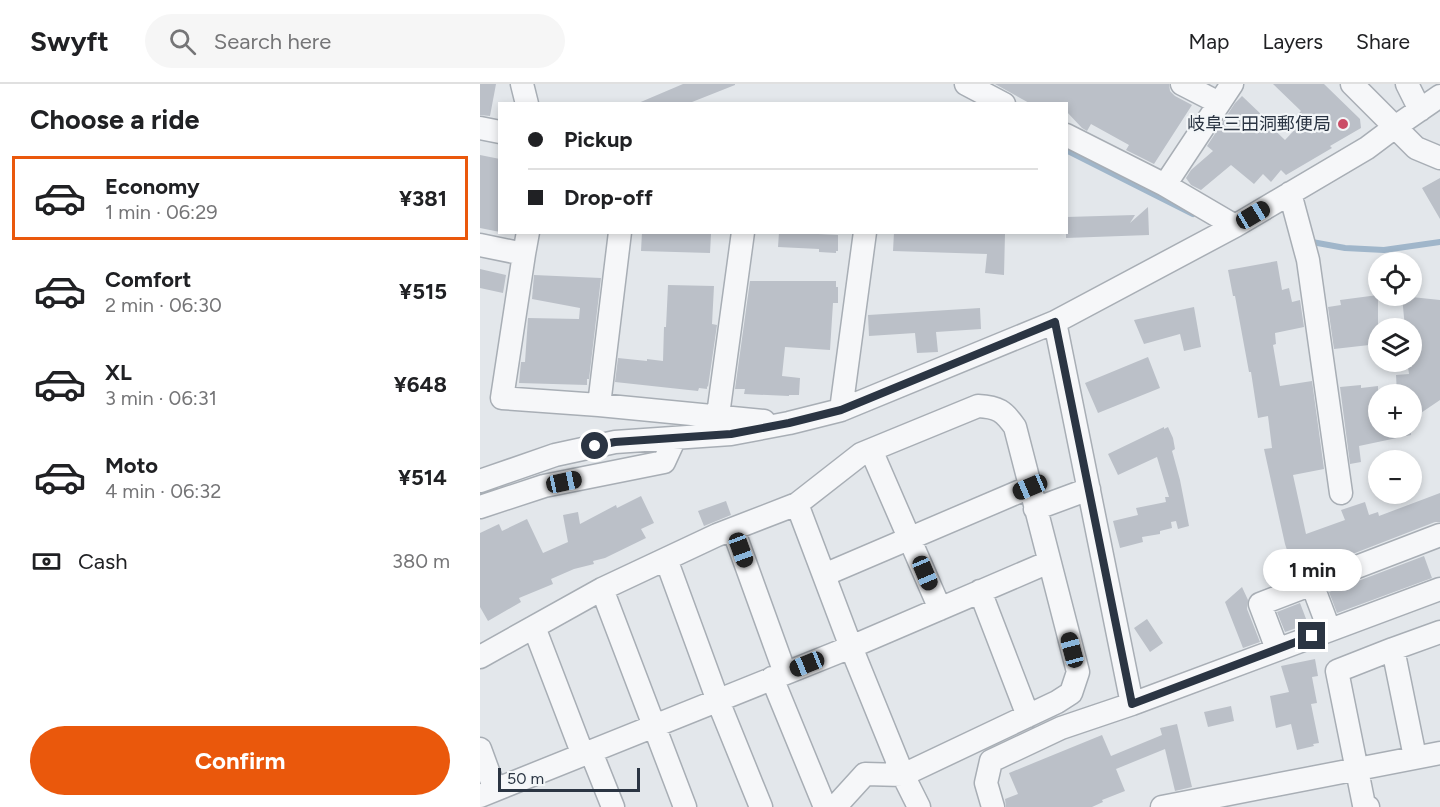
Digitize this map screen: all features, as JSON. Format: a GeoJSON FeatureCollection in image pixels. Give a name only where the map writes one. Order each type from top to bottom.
{"type":"FeatureCollection","features":[{"type":"Feature","properties":{"kind":"street"},"geometry":{"type":"LineString","coordinates":[[522,84],[526,102]]}},
{"type":"Feature","properties":{"kind":"street"},"geometry":{"type":"LineString","coordinates":[[966,84],[988,101]]}},
{"type":"Feature","properties":{"kind":"street"},"geometry":{"type":"LineString","coordinates":[[1182,84],[1219,103]]}},
{"type":"Feature","properties":{"kind":"street"},"geometry":{"type":"LineString","coordinates":[[1165,185],[1232,84]]}},
{"type":"Feature","properties":{"kind":"street"},"geometry":{"type":"LineString","coordinates":[[1352,84],[1416,148],[1440,158]]}},
{"type":"Feature","properties":{"kind":"street"},"geometry":{"type":"LineString","coordinates":[[1407,84],[1420,110]]}},
{"type":"Feature","properties":{"kind":"street"},"geometry":{"type":"LineString","coordinates":[[480,481],[555,455],[615,442],[731,434],[841,410],[1055,322],[1235,225],[1367,148],[1440,96]]}},
{"type":"Feature","properties":{"kind":"street"},"geometry":{"type":"LineString","coordinates":[[480,128],[498,132]]}},
{"type":"Feature","properties":{"kind":"street"},"geometry":{"type":"LineString","coordinates":[[1068,136],[1165,185],[1235,225]]}},
{"type":"Feature","properties":{"kind":"street"},"geometry":{"type":"LineString","coordinates":[[1290,193],[1308,260],[1341,493]]}},
{"type":"Feature","properties":{"kind":"street"},"geometry":{"type":"LineString","coordinates":[[599,405],[620,234]]}},
{"type":"Feature","properties":{"kind":"street"},"geometry":{"type":"LineString","coordinates":[[718,416],[743,234]]}},
{"type":"Feature","properties":{"kind":"street"},"geometry":{"type":"LineString","coordinates":[[841,410],[865,234]]}},
{"type":"Feature","properties":{"kind":"street"},"geometry":{"type":"LineString","coordinates":[[480,245],[526,243],[502,398],[789,423]]}},
{"type":"Feature","properties":{"kind":"street"},"geometry":{"type":"LineString","coordinates":[[1055,322],[1132,704]]}},
{"type":"Feature","properties":{"kind":"street"},"geometry":{"type":"LineString","coordinates":[[480,657],[602,589],[717,535],[797,504],[861,454],[978,406],[991,406],[1006,414],[1015,427],[1078,672],[1071,693],[1057,702],[903,775],[865,774],[835,807]]}},
{"type":"Feature","properties":{"kind":"street"},"geometry":{"type":"LineString","coordinates":[[480,507],[544,486],[664,462],[675,438]]}},
{"type":"Feature","properties":{"kind":"street"},"geometry":{"type":"LineString","coordinates":[[871,450],[940,609]]}},
{"type":"Feature","properties":{"kind":"street"},"geometry":{"type":"LineString","coordinates":[[824,575],[1030,487]]}},
{"type":"Feature","properties":{"kind":"street"},"geometry":{"type":"LineString","coordinates":[[1035,508],[1089,489]]}},
{"type":"Feature","properties":{"kind":"street"},"geometry":{"type":"LineString","coordinates":[[797,504],[851,646],[903,775],[919,807]]}},
{"type":"Feature","properties":{"kind":"street"},"geometry":{"type":"LineString","coordinates":[[733,529],[779,676],[825,807]]}},
{"type":"Feature","properties":{"kind":"street"},"geometry":{"type":"LineString","coordinates":[[1277,649],[1260,603],[1440,536]]}},
{"type":"Feature","properties":{"kind":"street"},"geometry":{"type":"LineString","coordinates":[[666,559],[718,701],[761,807]]}},
{"type":"Feature","properties":{"kind":"street"},"geometry":{"type":"LineString","coordinates":[[480,749],[488,793],[779,676],[1049,562]]}},
{"type":"Feature","properties":{"kind":"street"},"geometry":{"type":"LineString","coordinates":[[1312,584],[1329,629]]}},
{"type":"Feature","properties":{"kind":"street"},"geometry":{"type":"LineString","coordinates":[[602,589],[686,807]]}},
{"type":"Feature","properties":{"kind":"street"},"geometry":{"type":"LineString","coordinates":[[993,807],[986,783],[991,761],[1061,728],[1132,704],[1440,589]]}},
{"type":"Feature","properties":{"kind":"street"},"geometry":{"type":"LineString","coordinates":[[980,591],[1028,716]]}},
{"type":"Feature","properties":{"kind":"street"},"geometry":{"type":"LineString","coordinates":[[534,627],[587,753],[613,807]]}},
{"type":"Feature","properties":{"kind":"street"},"geometry":{"type":"LineString","coordinates":[[1368,807],[1364,805],[1337,672],[1440,633]]}},
{"type":"Feature","properties":{"kind":"street"},"geometry":{"type":"LineString","coordinates":[[1393,649],[1415,757]]}},
{"type":"Feature","properties":{"kind":"street"},"geometry":{"type":"LineString","coordinates":[[1162,807],[1203,803],[1356,768],[1439,755]]}},
{"type":"Feature","properties":{"kind":"street"},"geometry":{"type":"LineString","coordinates":[[849,807],[865,774]]}},
{"type":"Feature","properties":{"kind":"building"},"geometry":{"type":"Polygon","coordinates":[[[480,84],[496,84],[490,116],[480,115],[480,84]]]}},
{"type":"Feature","properties":{"kind":"building"},"geometry":{"type":"Polygon","coordinates":[[[683,84],[735,84],[692,102],[641,102],[683,84]]]}},
{"type":"Feature","properties":{"kind":"building"},"geometry":{"type":"Polygon","coordinates":[[[995,84],[1169,84],[1170,91],[1175,96],[1192,105],[1154,164],[1126,150],[1129,145],[1091,124],[1087,131],[1082,128],[1068,113],[1068,102],[1027,102],[995,84]]]}},
{"type":"Feature","properties":{"kind":"building"},"geometry":{"type":"Polygon","coordinates":[[[1273,84],[1324,84],[1360,119],[1361,128],[1286,175],[1281,170],[1271,182],[1263,174],[1254,184],[1231,165],[1201,190],[1191,185],[1186,178],[1191,170],[1213,151],[1207,146],[1242,96],[1285,140],[1305,119],[1299,113],[1301,111],[1273,84]]]}},
{"type":"Feature","properties":{"kind":"building"},"geometry":{"type":"Polygon","coordinates":[[[480,155],[498,159],[498,232],[480,228],[480,155]]]}},
{"type":"Feature","properties":{"kind":"building"},"geometry":{"type":"Polygon","coordinates":[[[1440,178],[1440,219],[1422,188],[1440,178]]]}},
{"type":"Feature","properties":{"kind":"building"},"geometry":{"type":"Polygon","coordinates":[[[1148,207],[1149,235],[1066,238],[1068,217],[1135,215],[1130,223],[1148,207]]]}},
{"type":"Feature","properties":{"kind":"building"},"geometry":{"type":"Polygon","coordinates":[[[642,234],[711,234],[710,253],[641,251],[642,234]]]}},
{"type":"Feature","properties":{"kind":"building"},"geometry":{"type":"Polygon","coordinates":[[[779,234],[838,235],[836,253],[819,252],[819,249],[778,247],[779,234]]]}},
{"type":"Feature","properties":{"kind":"building"},"geometry":{"type":"Polygon","coordinates":[[[894,234],[1005,234],[1004,275],[985,273],[987,254],[893,251],[894,234]]]}},
{"type":"Feature","properties":{"kind":"building"},"geometry":{"type":"Polygon","coordinates":[[[1277,261],[1282,290],[1289,288],[1292,302],[1300,300],[1304,327],[1275,333],[1276,344],[1273,345],[1280,386],[1312,381],[1324,469],[1293,475],[1306,534],[1345,520],[1341,510],[1365,502],[1369,515],[1378,512],[1379,516],[1411,504],[1422,504],[1422,500],[1440,493],[1440,522],[1288,579],[1284,568],[1292,565],[1285,544],[1264,449],[1272,448],[1268,416],[1258,418],[1251,372],[1249,372],[1228,270],[1277,261]]]}},
{"type":"Feature","properties":{"kind":"building"},"geometry":{"type":"Polygon","coordinates":[[[480,269],[506,275],[503,293],[480,288],[480,269]]]}},
{"type":"Feature","properties":{"kind":"building"},"geometry":{"type":"Polygon","coordinates":[[[534,275],[601,278],[587,385],[519,383],[521,362],[525,362],[528,318],[579,319],[580,308],[532,299],[534,275]]]}},
{"type":"Feature","properties":{"kind":"building"},"geometry":{"type":"Polygon","coordinates":[[[750,281],[836,281],[838,303],[833,303],[830,350],[785,347],[782,376],[800,378],[799,395],[744,394],[745,389],[735,389],[750,281]]]}},
{"type":"Feature","properties":{"kind":"building"},"geometry":{"type":"Polygon","coordinates":[[[668,285],[714,286],[712,324],[717,325],[707,389],[699,388],[698,391],[615,382],[618,358],[663,361],[668,285]]]}},
{"type":"Feature","properties":{"kind":"building"},"geometry":{"type":"Polygon","coordinates":[[[1368,296],[1368,306],[1378,306],[1378,318],[1368,318],[1368,345],[1334,349],[1328,307],[1341,305],[1340,300],[1368,296]]]}},
{"type":"Feature","properties":{"kind":"building"},"geometry":{"type":"Polygon","coordinates":[[[1422,298],[1440,300],[1440,400],[1422,412],[1422,384],[1396,384],[1396,375],[1422,372],[1422,318],[1404,318],[1403,306],[1422,306],[1422,298]]]}},
{"type":"Feature","properties":{"kind":"building"},"geometry":{"type":"Polygon","coordinates":[[[1194,307],[1201,347],[1184,351],[1180,334],[1144,344],[1134,320],[1194,307]]]}},
{"type":"Feature","properties":{"kind":"building"},"geometry":{"type":"Polygon","coordinates":[[[980,308],[981,329],[936,332],[938,352],[917,353],[915,333],[869,336],[868,315],[980,308]]]}},
{"type":"Feature","properties":{"kind":"building"},"geometry":{"type":"Polygon","coordinates":[[[1148,357],[1160,388],[1098,413],[1085,383],[1148,357]]]}},
{"type":"Feature","properties":{"kind":"building"},"geometry":{"type":"Polygon","coordinates":[[[1361,385],[1361,388],[1368,387],[1368,438],[1397,438],[1359,446],[1361,462],[1350,464],[1340,387],[1361,385]]]}},
{"type":"Feature","properties":{"kind":"building"},"geometry":{"type":"Polygon","coordinates":[[[1164,427],[1164,429],[1168,427],[1173,438],[1175,449],[1172,451],[1189,526],[1178,529],[1176,521],[1171,522],[1172,528],[1160,531],[1160,534],[1142,537],[1143,542],[1120,548],[1113,521],[1138,515],[1136,508],[1166,502],[1165,497],[1169,497],[1157,457],[1118,475],[1108,454],[1164,427]]]}},
{"type":"Feature","properties":{"kind":"building"},"geometry":{"type":"Polygon","coordinates":[[[641,496],[654,523],[641,529],[646,538],[605,558],[593,561],[594,564],[574,569],[551,579],[553,584],[519,598],[521,602],[488,621],[480,607],[480,533],[499,524],[502,531],[527,519],[543,553],[568,542],[563,515],[578,512],[580,524],[616,505],[617,508],[641,496]]]}},
{"type":"Feature","properties":{"kind":"building"},"geometry":{"type":"Polygon","coordinates":[[[726,501],[731,515],[704,526],[698,511],[726,501]]]}},
{"type":"Feature","properties":{"kind":"building"},"geometry":{"type":"Polygon","coordinates":[[[1424,556],[1432,578],[1337,613],[1329,592],[1424,556]]]}},
{"type":"Feature","properties":{"kind":"building"},"geometry":{"type":"Polygon","coordinates":[[[1242,587],[1248,600],[1247,609],[1260,642],[1243,648],[1225,602],[1242,587]]]}},
{"type":"Feature","properties":{"kind":"building"},"geometry":{"type":"Polygon","coordinates":[[[1300,603],[1308,624],[1285,632],[1277,612],[1300,603]]]}},
{"type":"Feature","properties":{"kind":"building"},"geometry":{"type":"Polygon","coordinates":[[[1147,619],[1163,643],[1150,652],[1134,628],[1147,619]]]}},
{"type":"Feature","properties":{"kind":"building"},"geometry":{"type":"Polygon","coordinates":[[[1315,659],[1318,676],[1312,677],[1317,703],[1311,704],[1319,743],[1297,750],[1291,724],[1276,728],[1270,696],[1289,692],[1281,666],[1315,659]]]}},
{"type":"Feature","properties":{"kind":"building"},"geometry":{"type":"Polygon","coordinates":[[[1231,706],[1234,721],[1208,727],[1204,712],[1231,706]]]}},
{"type":"Feature","properties":{"kind":"building"},"geometry":{"type":"Polygon","coordinates":[[[1177,724],[1192,787],[1175,791],[1165,749],[1116,769],[1125,791],[1102,800],[1103,802],[1092,807],[1006,807],[1005,799],[1018,794],[1009,773],[1102,735],[1111,756],[1162,735],[1160,728],[1177,724]]]}},
{"type":"Feature","properties":{"kind":"waterway"},"geometry":{"type":"LineString","coordinates":[[1068,151],[1193,214]]}},
{"type":"Feature","properties":{"kind":"waterway"},"geometry":{"type":"LineString","coordinates":[[1312,242],[1345,248],[1384,250],[1440,242]]}},
{"type":"Feature","properties":{"kind":"place","name":"岐阜三田洞郵便局"},"geometry":{"type":"Point","coordinates":[1343,124]}},
{"type":"Feature","properties":{"kind":"route"},"geometry":{"type":"LineString","coordinates":[[595,446],[615,442],[731,434],[841,410],[1055,322],[1132,704],[1312,636]]}}]}
